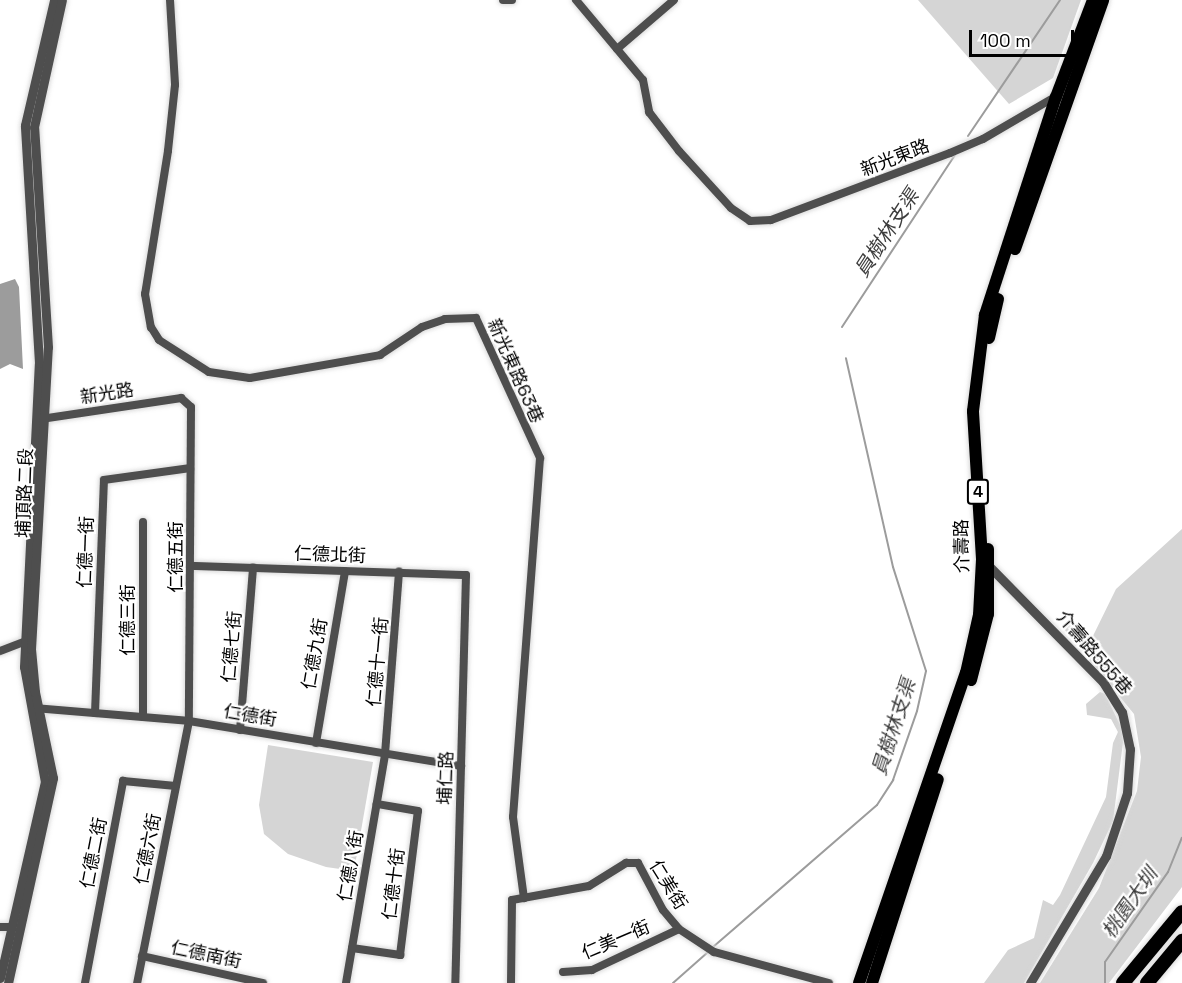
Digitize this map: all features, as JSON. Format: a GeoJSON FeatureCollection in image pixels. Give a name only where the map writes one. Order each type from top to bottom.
{"type":"FeatureCollection","features":[{"type":"Feature","properties":{"kind":"highway"},"geometry":{"type":"LineString","coordinates":[[1125,981],[1182,912]]}},
{"type":"Feature","properties":{"kind":"highway"},"geometry":{"type":"LineString","coordinates":[[1147,983],[1182,941]]}},
{"type":"Feature","properties":{"kind":"main road","name":"介壽路"},"geometry":{"type":"LineString","coordinates":[[872,983],[978,658],[988,614],[973,411],[985,315],[1093,0]]}},
{"type":"Feature","properties":{"kind":"main road","name":"介壽路"},"geometry":{"type":"LineString","coordinates":[[1060,99],[1103,0]]}},
{"type":"Feature","properties":{"kind":"main road","name":"介壽路"},"geometry":{"type":"LineString","coordinates":[[859,983],[966,673],[979,615],[986,563]]}},
{"type":"Feature","properties":{"kind":"street","name":"埔頂路二段"},"geometry":{"type":"LineString","coordinates":[[41,419],[39,349],[25,125],[54,0]]}},
{"type":"Feature","properties":{"kind":"street","name":"埔頂路二段"},"geometry":{"type":"LineString","coordinates":[[0,978],[45,789],[45,765],[35,708],[29,638],[41,419],[48,347],[34,127],[62,0]]}},
{"type":"Feature","properties":{"kind":"street","name":"新光東路63巷"},"geometry":{"type":"LineString","coordinates":[[170,0],[175,85],[168,151],[145,294],[151,327],[159,340],[209,372],[250,378],[380,355],[422,327],[445,319],[476,318],[540,458],[513,817],[524,898]]}},
{"type":"Feature","properties":{"kind":"street"},"geometry":{"type":"LineString","coordinates":[[503,0],[512,0]]}},
{"type":"Feature","properties":{"kind":"street"},"geometry":{"type":"LineString","coordinates":[[576,0],[617,49],[674,0]]}},
{"type":"Feature","properties":{"kind":"street","name":"新光東路"},"geometry":{"type":"LineString","coordinates":[[617,49],[643,80],[649,112],[731,208],[750,221],[771,220],[983,139],[1060,99]]}},
{"type":"Feature","properties":{"kind":"street","name":"新光路"},"geometry":{"type":"LineString","coordinates":[[41,419],[181,398]]}},
{"type":"Feature","properties":{"kind":"street","name":"仁德五街"},"geometry":{"type":"LineString","coordinates":[[181,398],[191,407],[192,566],[189,721]]}},
{"type":"Feature","properties":{"kind":"street","name":"仁德一街"},"geometry":{"type":"LineString","coordinates":[[94,713],[104,480],[190,468]]}},
{"type":"Feature","properties":{"kind":"street","name":"仁德三街"},"geometry":{"type":"LineString","coordinates":[[143,522],[143,717]]}},
{"type":"Feature","properties":{"kind":"street","name":"介壽路555巷"},"geometry":{"type":"LineString","coordinates":[[986,563],[1103,682],[1122,712],[1130,749],[1127,793],[1106,856],[1030,983]]}},
{"type":"Feature","properties":{"kind":"street","name":"仁德北街"},"geometry":{"type":"LineString","coordinates":[[192,566],[466,574]]}},
{"type":"Feature","properties":{"kind":"street","name":"仁德七街"},"geometry":{"type":"LineString","coordinates":[[240,730],[253,568]]}},
{"type":"Feature","properties":{"kind":"street","name":"仁德九街"},"geometry":{"type":"LineString","coordinates":[[316,742],[345,570]]}},
{"type":"Feature","properties":{"kind":"street","name":"仁德十一街"},"geometry":{"type":"LineString","coordinates":[[385,754],[399,572]]}},
{"type":"Feature","properties":{"kind":"street","name":"埔仁路"},"geometry":{"type":"LineString","coordinates":[[455,983],[466,574]]}},
{"type":"Feature","properties":{"kind":"street"},"geometry":{"type":"LineString","coordinates":[[0,651],[29,638]]}},
{"type":"Feature","properties":{"kind":"street","name":"埔頂路二段"},"geometry":{"type":"LineString","coordinates":[[8,983],[53,777],[35,708]]}},
{"type":"Feature","properties":{"kind":"street","name":"仁德街"},"geometry":{"type":"LineString","coordinates":[[35,708],[189,721],[461,766]]}},
{"type":"Feature","properties":{"kind":"street","name":"仁德六街"},"geometry":{"type":"LineString","coordinates":[[137,983],[189,721]]}},
{"type":"Feature","properties":{"kind":"street","name":"仁德八街"},"geometry":{"type":"LineString","coordinates":[[346,983],[385,754]]}},
{"type":"Feature","properties":{"kind":"street","name":"仁德二街"},"geometry":{"type":"LineString","coordinates":[[85,983],[123,781],[176,786]]}},
{"type":"Feature","properties":{"kind":"street","name":"仁德十街"},"geometry":{"type":"LineString","coordinates":[[352,948],[400,955],[418,811],[376,804]]}},
{"type":"Feature","properties":{"kind":"street","name":"仁美街"},"geometry":{"type":"LineString","coordinates":[[511,983],[512,900],[589,886],[626,863],[638,863],[663,910],[679,928],[710,949],[829,983]]}},
{"type":"Feature","properties":{"kind":"street"},"geometry":{"type":"LineString","coordinates":[[0,927],[11,927]]}},
{"type":"Feature","properties":{"kind":"street","name":"仁美一街"},"geometry":{"type":"LineString","coordinates":[[562,972],[592,970],[679,928]]}},
{"type":"Feature","properties":{"kind":"street","name":"仁德南街"},"geometry":{"type":"LineString","coordinates":[[142,956],[263,983]]}},
{"type":"Feature","properties":{"kind":"shaded area"},"geometry":{"type":"Polygon","coordinates":[[[918,0],[1081,0],[1053,78],[1009,104],[918,0]]]}},
{"type":"Feature","properties":{"kind":"shaded area"},"geometry":{"type":"Polygon","coordinates":[[[15,279],[19,287],[23,369],[10,364],[0,369],[0,284],[15,279]]]}},
{"type":"Feature","properties":{"kind":"shaded area"},"geometry":{"type":"Polygon","coordinates":[[[1182,529],[1182,887],[1109,983],[1040,983],[1099,888],[1137,791],[1141,757],[1134,714],[1065,630],[1070,624],[1090,642],[1116,589],[1182,529]]]}},
{"type":"Feature","properties":{"kind":"shaded area"},"geometry":{"type":"Polygon","coordinates":[[[1100,692],[1105,694],[1121,727],[1123,742],[1113,821],[1093,863],[1024,983],[984,983],[1008,950],[1034,938],[1043,900],[1053,905],[1060,895],[1106,797],[1113,743],[1118,732],[1111,719],[1087,715],[1086,704],[1100,692]]]}},
{"type":"Feature","properties":{"kind":"shaded area"},"geometry":{"type":"Polygon","coordinates":[[[268,745],[373,762],[354,871],[326,867],[288,854],[264,834],[259,805],[268,745]]]}},
{"type":"Feature","properties":{"kind":"waterway","name":"員樹林支渠"},"geometry":{"type":"LineString","coordinates":[[968,136],[1060,0]]}},
{"type":"Feature","properties":{"kind":"waterway","name":"員樹林支渠"},"geometry":{"type":"LineString","coordinates":[[842,327],[955,155]]}},
{"type":"Feature","properties":{"kind":"waterway","name":"員樹林支渠"},"geometry":{"type":"LineString","coordinates":[[713,947],[877,805],[893,780],[917,711],[926,671],[893,567],[846,358]]}},
{"type":"Feature","properties":{"kind":"waterway","name":"桃園大圳"},"geometry":{"type":"LineString","coordinates":[[1105,983],[1105,962],[1168,872],[1182,838]]}},
{"type":"Feature","properties":{"kind":"waterway","name":"員樹林支渠"},"geometry":{"type":"LineString","coordinates":[[673,983],[709,951]]}}]}
